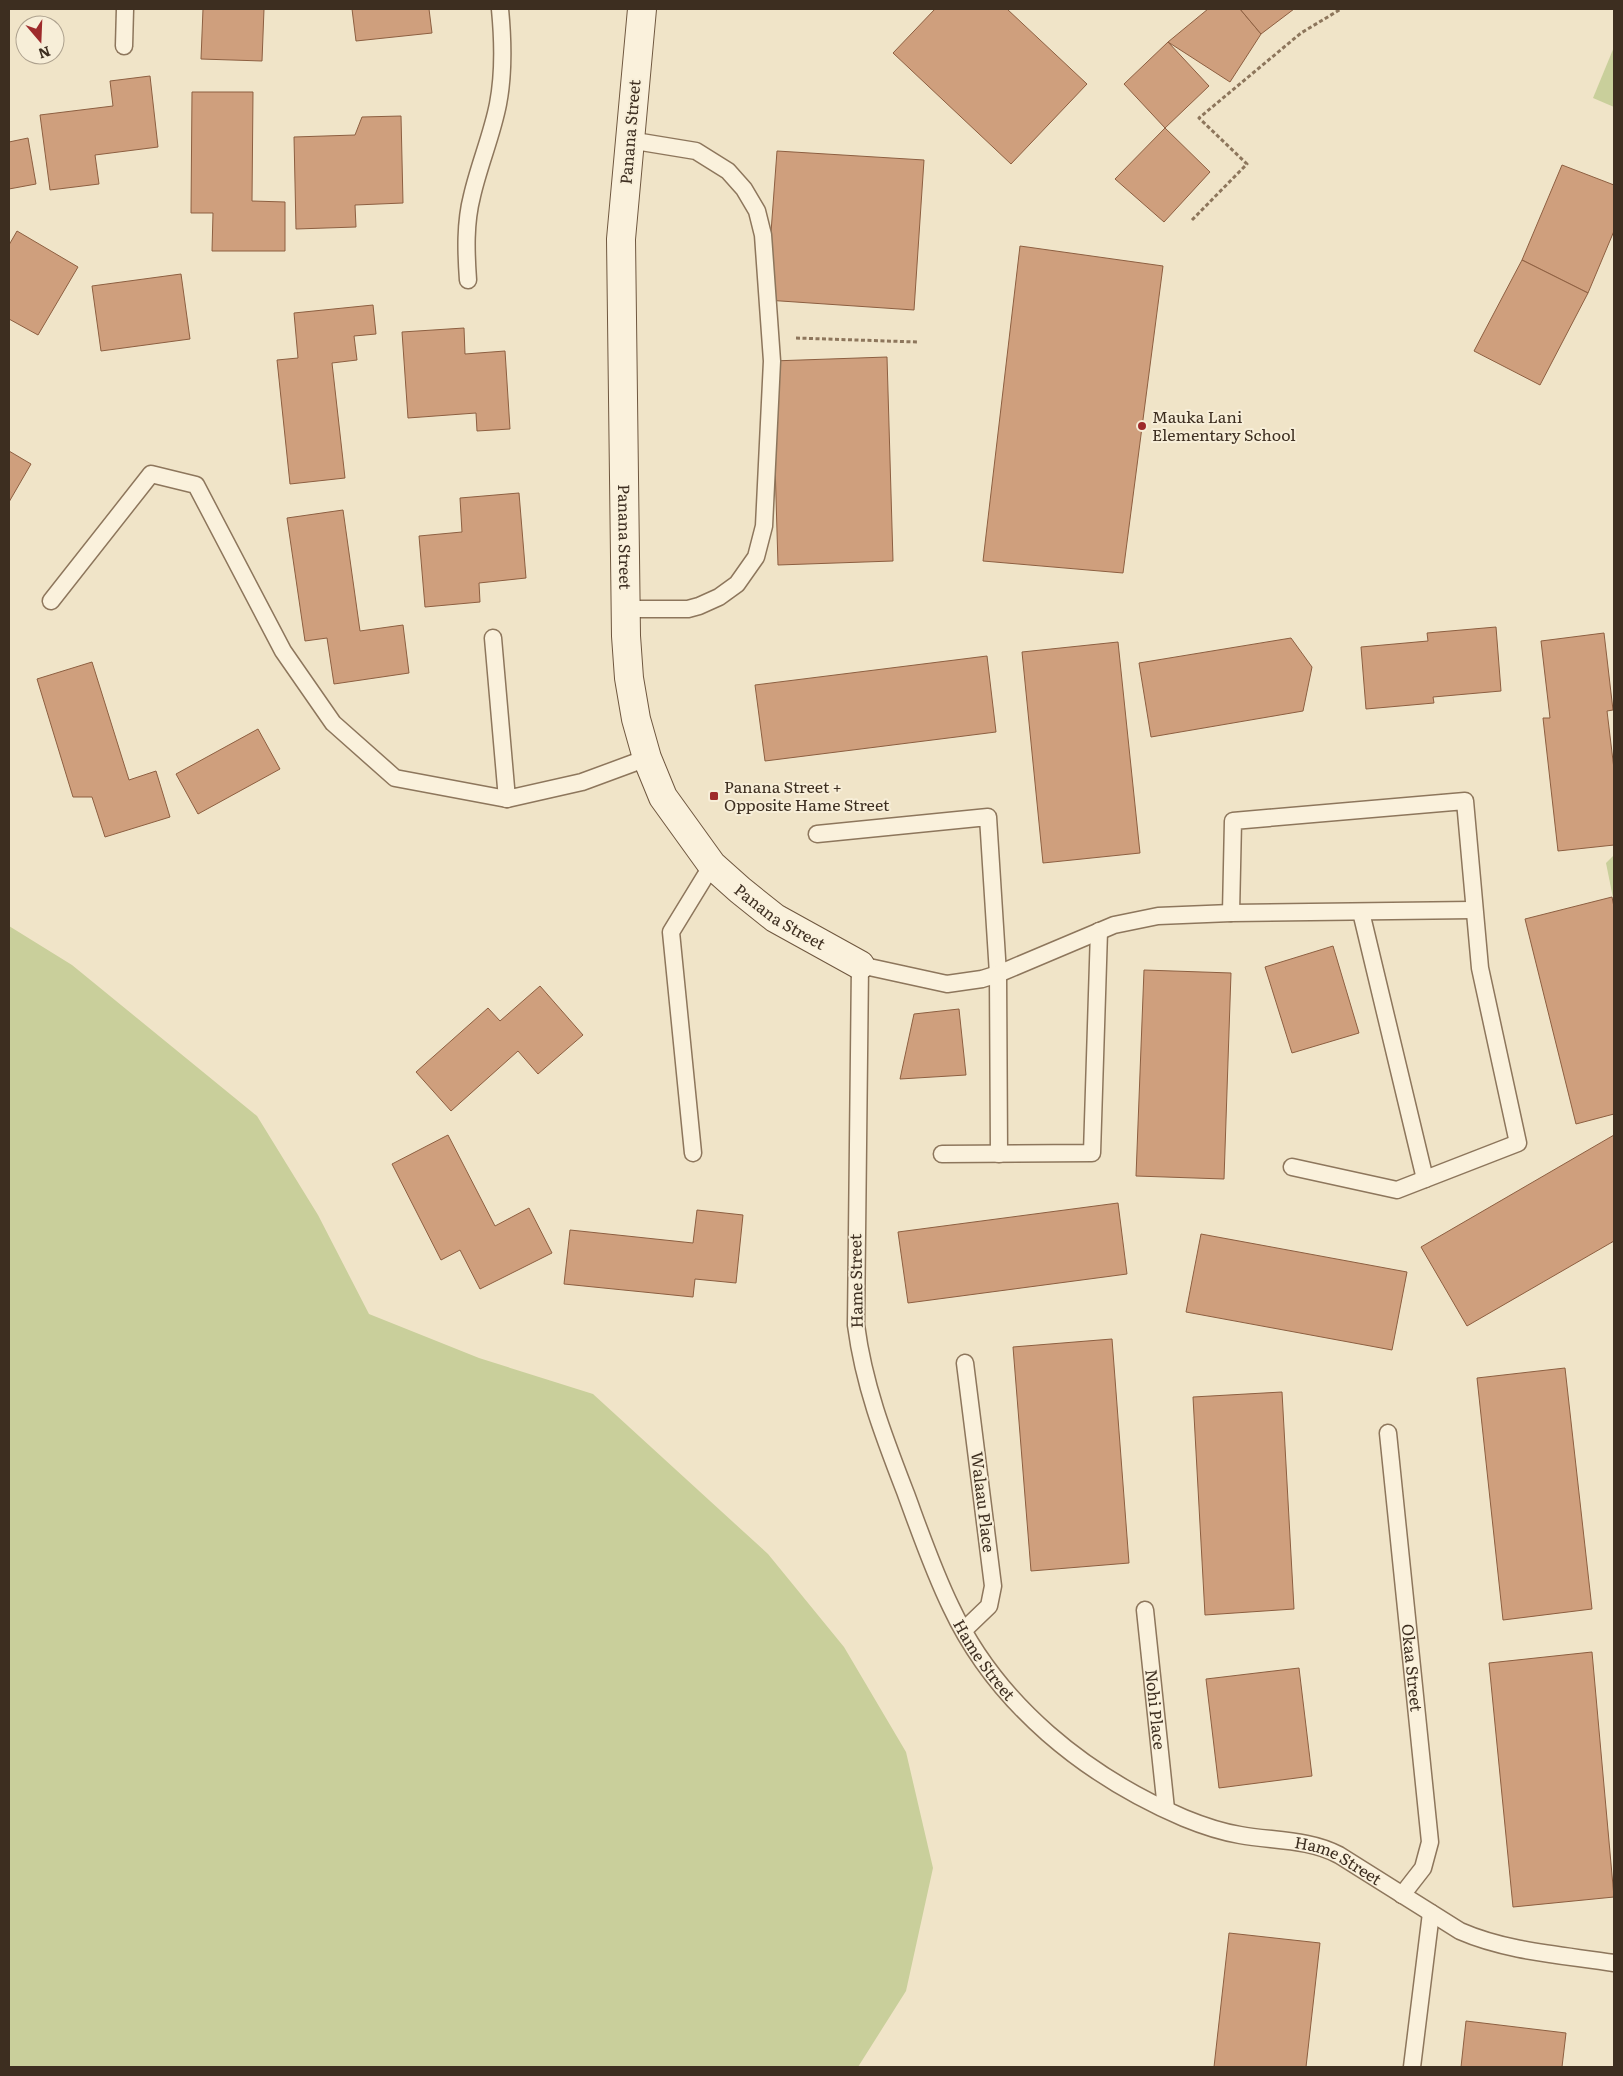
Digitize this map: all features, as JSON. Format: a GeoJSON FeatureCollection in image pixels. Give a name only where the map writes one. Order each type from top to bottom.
{"type":"FeatureCollection","features":[{"type":"Feature","properties":{"kind":"street","name":"Panana Street"},"geometry":{"type":"LineString","coordinates":[[642,9],[621,239],[628,678],[636,719],[647,758],[662,797],[712,865],[775,918],[860,965]]}},
{"type":"Feature","properties":{"kind":"lane"},"geometry":{"type":"LineString","coordinates":[[124,46],[125,9]]}},
{"type":"Feature","properties":{"kind":"lane"},"geometry":{"type":"LineString","coordinates":[[468,280],[466,252],[471,197],[490,137],[498,102],[502,67],[500,9]]}},
{"type":"Feature","properties":{"kind":"lane"},"geometry":{"type":"LineString","coordinates":[[626,609],[688,609],[704,604],[737,584],[756,557],[764,526],[772,361],[763,235],[757,210],[744,189],[723,167],[696,151],[629,140]]}},
{"type":"Feature","properties":{"kind":"lane"},"geometry":{"type":"LineString","coordinates":[[51,601],[151,474],[196,485],[284,650],[333,723],[395,778],[507,798],[582,782],[647,758]]}},
{"type":"Feature","properties":{"kind":"lane"},"geometry":{"type":"LineString","coordinates":[[493,638],[507,798]]}},
{"type":"Feature","properties":{"kind":"lane"},"geometry":{"type":"LineString","coordinates":[[1231,912],[1234,821],[1465,801],[1473,910],[1480,968],[1518,1143],[1397,1190],[1292,1166]]}},
{"type":"Feature","properties":{"kind":"lane"},"geometry":{"type":"LineString","coordinates":[[817,834],[988,816],[998,974],[999,1154]]}},
{"type":"Feature","properties":{"kind":"lane"},"geometry":{"type":"LineString","coordinates":[[693,1153],[671,932],[712,865]]}},
{"type":"Feature","properties":{"kind":"lane"},"geometry":{"type":"LineString","coordinates":[[860,965],[947,984],[998,974],[1114,925],[1158,916],[1231,912],[1473,910]]}},
{"type":"Feature","properties":{"kind":"lane"},"geometry":{"type":"LineString","coordinates":[[1362,912],[1425,1179]]}},
{"type":"Feature","properties":{"kind":"lane"},"geometry":{"type":"LineString","coordinates":[[942,1154],[1092,1152],[1099,931]]}},
{"type":"Feature","properties":{"kind":"lane","name":"Hame Street"},"geometry":{"type":"LineString","coordinates":[[860,965],[855,1285],[856,1325],[861,1364],[872,1403],[930,1560],[951,1608],[979,1655],[1011,1697],[1049,1735],[1091,1769],[1137,1796],[1186,1818],[1237,1835],[1321,1847],[1339,1855],[1460,1931],[1495,1944],[1614,1963]]}},
{"type":"Feature","properties":{"kind":"lane","name":"Walaau Place"},"geometry":{"type":"LineString","coordinates":[[964,1630],[989,1606],[993,1586],[966,1364]]}},
{"type":"Feature","properties":{"kind":"lane","name":"Okaa Street"},"geometry":{"type":"LineString","coordinates":[[1388,1433],[1430,1842],[1423,1868],[1402,1895]]}},
{"type":"Feature","properties":{"kind":"lane","name":"Nohi Place"},"geometry":{"type":"LineString","coordinates":[[1145,1610],[1166,1810]]}},
{"type":"Feature","properties":{"kind":"lane"},"geometry":{"type":"LineString","coordinates":[[1412,2067],[1431,1913]]}},
{"type":"Feature","properties":{"kind":"path"},"geometry":{"type":"LineString","coordinates":[[1192,220],[1247,164],[1199,118],[1301,33],[1341,9]]}},
{"type":"Feature","properties":{"kind":"path"},"geometry":{"type":"LineString","coordinates":[[770,337],[917,342]]}},
{"type":"Feature","properties":{"kind":"green space"},"geometry":{"type":"Polygon","coordinates":[[[1614,47],[1614,107],[1593,98],[1614,47]]]}},
{"type":"Feature","properties":{"kind":"green space"},"geometry":{"type":"Polygon","coordinates":[[[1614,855],[1614,903],[1606,863],[1614,855]]]}},
{"type":"Feature","properties":{"kind":"green space"},"geometry":{"type":"Polygon","coordinates":[[[9,926],[72,965],[257,1116],[318,1215],[369,1314],[479,1358],[593,1394],[768,1554],[844,1647],[906,1752],[933,1868],[906,1991],[858,2067],[9,2067],[9,926]]]}},
{"type":"Feature","properties":{"kind":"building"},"geometry":{"type":"Polygon","coordinates":[[[203,9],[264,9],[262,61],[201,59],[203,9]]]}},
{"type":"Feature","properties":{"kind":"building"},"geometry":{"type":"Polygon","coordinates":[[[352,9],[429,9],[432,33],[356,41],[352,9]]]}},
{"type":"Feature","properties":{"kind":"building"},"geometry":{"type":"Polygon","coordinates":[[[935,9],[1007,9],[1087,84],[1011,164],[893,53],[935,9]]]}},
{"type":"Feature","properties":{"kind":"building"},"geometry":{"type":"Polygon","coordinates":[[[1208,9],[1240,9],[1261,34],[1230,82],[1168,42],[1208,9]]]}},
{"type":"Feature","properties":{"kind":"building"},"geometry":{"type":"Polygon","coordinates":[[[1240,9],[1294,9],[1261,34],[1240,9]]]}},
{"type":"Feature","properties":{"kind":"building"},"geometry":{"type":"Polygon","coordinates":[[[1168,42],[1209,86],[1165,128],[1124,84],[1168,42]]]}},
{"type":"Feature","properties":{"kind":"building"},"geometry":{"type":"Polygon","coordinates":[[[150,76],[158,147],[95,155],[99,184],[50,190],[40,115],[113,106],[110,81],[150,76]]]}},
{"type":"Feature","properties":{"kind":"building"},"geometry":{"type":"Polygon","coordinates":[[[192,92],[253,92],[252,201],[285,202],[285,251],[212,251],[213,213],[191,213],[192,92]]]}},
{"type":"Feature","properties":{"kind":"building"},"geometry":{"type":"Polygon","coordinates":[[[401,116],[403,203],[355,205],[356,227],[296,229],[294,137],[355,135],[362,117],[401,116]]]}},
{"type":"Feature","properties":{"kind":"building"},"geometry":{"type":"Polygon","coordinates":[[[1165,128],[1210,172],[1164,222],[1115,179],[1165,128]]]}},
{"type":"Feature","properties":{"kind":"building"},"geometry":{"type":"Polygon","coordinates":[[[28,138],[36,184],[9,189],[9,142],[28,138]]]}},
{"type":"Feature","properties":{"kind":"building"},"geometry":{"type":"Polygon","coordinates":[[[777,151],[924,160],[914,310],[766,300],[777,151]]]}},
{"type":"Feature","properties":{"kind":"building"},"geometry":{"type":"Polygon","coordinates":[[[1562,165],[1614,185],[1614,231],[1588,293],[1522,260],[1562,165]]]}},
{"type":"Feature","properties":{"kind":"building"},"geometry":{"type":"Polygon","coordinates":[[[17,231],[78,267],[38,335],[9,319],[9,245],[17,231]]]}},
{"type":"Feature","properties":{"kind":"building"},"geometry":{"type":"Polygon","coordinates":[[[1020,246],[1163,266],[1123,573],[983,561],[1020,246]]]}},
{"type":"Feature","properties":{"kind":"building"},"geometry":{"type":"Polygon","coordinates":[[[1522,260],[1588,293],[1540,385],[1474,351],[1522,260]]]}},
{"type":"Feature","properties":{"kind":"building"},"geometry":{"type":"Polygon","coordinates":[[[181,274],[190,339],[101,351],[92,286],[181,274]]]}},
{"type":"Feature","properties":{"kind":"building"},"geometry":{"type":"Polygon","coordinates":[[[373,305],[376,334],[354,336],[357,360],[332,363],[345,478],[290,484],[277,360],[298,358],[294,313],[373,305]]]}},
{"type":"Feature","properties":{"kind":"building"},"geometry":{"type":"Polygon","coordinates":[[[464,328],[465,354],[505,351],[510,429],[477,431],[476,413],[408,418],[402,332],[464,328]]]}},
{"type":"Feature","properties":{"kind":"building"},"geometry":{"type":"Polygon","coordinates":[[[887,357],[893,561],[778,565],[772,361],[887,357]]]}},
{"type":"Feature","properties":{"kind":"building"},"geometry":{"type":"Polygon","coordinates":[[[9,451],[31,464],[9,502],[9,451]]]}},
{"type":"Feature","properties":{"kind":"building"},"geometry":{"type":"Polygon","coordinates":[[[519,493],[526,578],[479,583],[480,602],[425,607],[419,536],[462,532],[460,498],[519,493]]]}},
{"type":"Feature","properties":{"kind":"building"},"geometry":{"type":"Polygon","coordinates":[[[343,510],[360,631],[403,625],[409,673],[334,684],[327,638],[305,641],[287,518],[343,510]]]}},
{"type":"Feature","properties":{"kind":"building"},"geometry":{"type":"Polygon","coordinates":[[[1496,627],[1501,691],[1433,697],[1434,703],[1366,709],[1361,647],[1428,641],[1427,633],[1496,627]]]}},
{"type":"Feature","properties":{"kind":"building"},"geometry":{"type":"Polygon","coordinates":[[[1604,633],[1613,710],[1607,711],[1614,769],[1614,845],[1558,851],[1543,718],[1550,718],[1541,641],[1604,633]]]}},
{"type":"Feature","properties":{"kind":"building"},"geometry":{"type":"Polygon","coordinates":[[[1291,638],[1312,667],[1303,711],[1151,737],[1139,663],[1291,638]]]}},
{"type":"Feature","properties":{"kind":"building"},"geometry":{"type":"Polygon","coordinates":[[[1118,642],[1140,853],[1043,863],[1022,652],[1118,642]]]}},
{"type":"Feature","properties":{"kind":"building"},"geometry":{"type":"Polygon","coordinates":[[[987,656],[996,732],[765,761],[755,685],[987,656]]]}},
{"type":"Feature","properties":{"kind":"building"},"geometry":{"type":"Polygon","coordinates":[[[92,662],[129,780],[156,771],[170,817],[105,837],[92,797],[73,797],[37,679],[92,662]]]}},
{"type":"Feature","properties":{"kind":"building"},"geometry":{"type":"Polygon","coordinates":[[[258,729],[280,769],[198,814],[176,774],[258,729]]]}},
{"type":"Feature","properties":{"kind":"building"},"geometry":{"type":"Polygon","coordinates":[[[1612,897],[1614,907],[1614,1114],[1576,1124],[1525,919],[1612,897]]]}},
{"type":"Feature","properties":{"kind":"building"},"geometry":{"type":"Polygon","coordinates":[[[1333,946],[1359,1033],[1292,1053],[1265,967],[1333,946]]]}},
{"type":"Feature","properties":{"kind":"building"},"geometry":{"type":"Polygon","coordinates":[[[1144,970],[1231,973],[1224,1179],[1136,1176],[1144,970]]]}},
{"type":"Feature","properties":{"kind":"building"},"geometry":{"type":"Polygon","coordinates":[[[540,986],[583,1035],[538,1074],[518,1051],[451,1111],[416,1072],[488,1008],[500,1021],[540,986]]]}},
{"type":"Feature","properties":{"kind":"building"},"geometry":{"type":"Polygon","coordinates":[[[959,1009],[966,1075],[900,1079],[914,1014],[959,1009]]]}},
{"type":"Feature","properties":{"kind":"building"},"geometry":{"type":"Polygon","coordinates":[[[448,1135],[495,1226],[529,1208],[552,1253],[480,1289],[460,1250],[441,1260],[392,1164],[448,1135]]]}},
{"type":"Feature","properties":{"kind":"building"},"geometry":{"type":"Polygon","coordinates":[[[1614,1135],[1614,1241],[1467,1326],[1421,1247],[1614,1135]]]}},
{"type":"Feature","properties":{"kind":"building"},"geometry":{"type":"Polygon","coordinates":[[[1118,1203],[1127,1274],[908,1303],[898,1232],[1118,1203]]]}},
{"type":"Feature","properties":{"kind":"building"},"geometry":{"type":"Polygon","coordinates":[[[697,1210],[743,1215],[736,1283],[695,1279],[693,1297],[564,1284],[570,1230],[693,1243],[697,1210]]]}},
{"type":"Feature","properties":{"kind":"building"},"geometry":{"type":"Polygon","coordinates":[[[1201,1234],[1407,1272],[1392,1350],[1186,1312],[1201,1234]]]}},
{"type":"Feature","properties":{"kind":"building"},"geometry":{"type":"Polygon","coordinates":[[[1112,1339],[1129,1563],[1031,1571],[1013,1347],[1112,1339]]]}},
{"type":"Feature","properties":{"kind":"building"},"geometry":{"type":"Polygon","coordinates":[[[1565,1368],[1592,1609],[1503,1620],[1477,1378],[1565,1368]]]}},
{"type":"Feature","properties":{"kind":"building"},"geometry":{"type":"Polygon","coordinates":[[[1282,1392],[1294,1609],[1205,1615],[1193,1397],[1282,1392]]]}},
{"type":"Feature","properties":{"kind":"building"},"geometry":{"type":"Polygon","coordinates":[[[1592,1652],[1614,1897],[1513,1907],[1489,1663],[1592,1652]]]}},
{"type":"Feature","properties":{"kind":"building"},"geometry":{"type":"Polygon","coordinates":[[[1299,1668],[1312,1776],[1219,1788],[1206,1679],[1299,1668]]]}},
{"type":"Feature","properties":{"kind":"building"},"geometry":{"type":"Polygon","coordinates":[[[1229,1933],[1320,1943],[1306,2067],[1214,2067],[1229,1933]]]}},
{"type":"Feature","properties":{"kind":"building"},"geometry":{"type":"Polygon","coordinates":[[[1466,2021],[1566,2033],[1562,2067],[1461,2067],[1466,2021]]]}},
{"type":"Feature","properties":{"kind":"place","name":"Mauka Lani Elementary School"},"geometry":{"type":"Point","coordinates":[1142,426]}},
{"type":"Feature","properties":{"kind":"place","name":"Panana Street + Opposite Hame Street"},"geometry":{"type":"Point","coordinates":[714,796]}}]}
